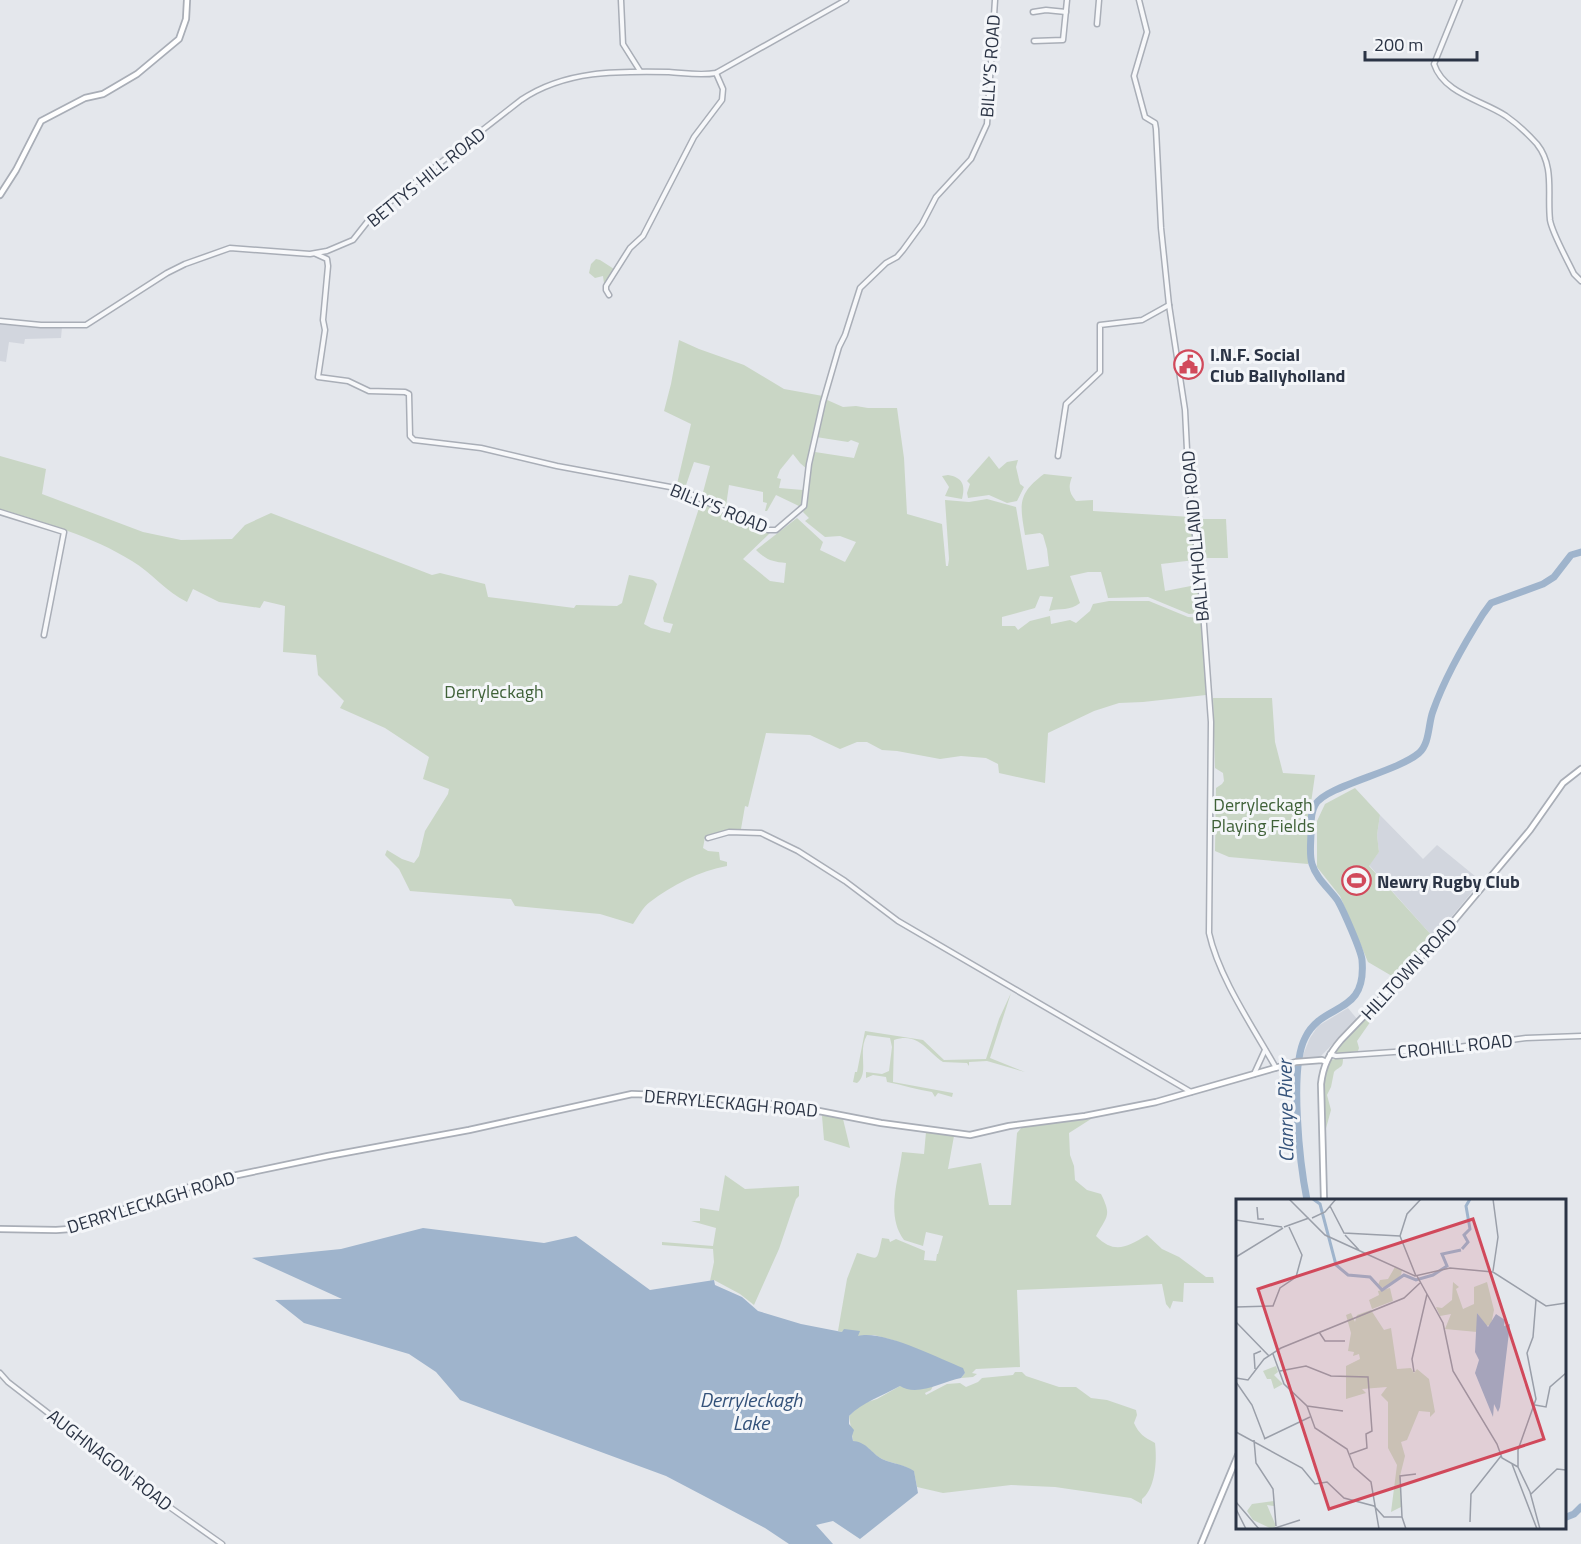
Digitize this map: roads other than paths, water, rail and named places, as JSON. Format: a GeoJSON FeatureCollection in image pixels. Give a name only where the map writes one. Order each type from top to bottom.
{"type":"FeatureCollection","features":[{"type":"Feature","properties":{"kind":"street"},"geometry":{"type":"LineString","coordinates":[[0,195],[16,170],[41,121],[85,98],[103,94],[137,74],[179,39],[186,18],[187,0]]}},
{"type":"Feature","properties":{"kind":"street"},"geometry":{"type":"LineString","coordinates":[[621,0],[623,44],[640,72]]}},
{"type":"Feature","properties":{"kind":"street","name":"BETTYS HILL ROAD"},"geometry":{"type":"LineString","coordinates":[[0,321],[41,325],[86,325],[173,269],[230,248],[316,254],[343,245],[353,240],[381,209],[534,92],[551,83],[573,76],[640,72],[699,75],[716,73],[846,0]]}},
{"type":"Feature","properties":{"kind":"street","name":"BILLY'S ROAD"},"geometry":{"type":"LineString","coordinates":[[316,254],[327,258],[328,266],[323,320],[325,330],[318,377],[348,381],[369,391],[409,394],[410,436],[414,440],[481,448],[557,466],[681,489],[748,523],[768,530],[776,530],[804,506],[809,464],[823,402],[839,346],[845,335],[860,288],[903,250],[922,224],[936,197],[971,159],[978,148],[987,124],[995,0]]}},
{"type":"Feature","properties":{"kind":"street"},"geometry":{"type":"LineString","coordinates":[[1034,41],[1063,40],[1067,0]]}},
{"type":"Feature","properties":{"kind":"street"},"geometry":{"type":"LineString","coordinates":[[1096,24],[1100,0]]}},
{"type":"Feature","properties":{"kind":"street","name":"BALLYHOLLAND ROAD"},"geometry":{"type":"LineString","coordinates":[[1139,0],[1147,32],[1136,66],[1134,83],[1145,117],[1155,123],[1161,228],[1185,410],[1188,470],[1203,611],[1211,722],[1209,933],[1213,949],[1244,1013],[1276,1068]]}},
{"type":"Feature","properties":{"kind":"street"},"geometry":{"type":"LineString","coordinates":[[1460,0],[1434,64],[1437,75],[1446,85],[1508,117],[1538,145],[1547,163],[1550,177],[1550,222],[1574,274],[1581,281]]}},
{"type":"Feature","properties":{"kind":"street"},"geometry":{"type":"LineString","coordinates":[[1033,12],[1046,10],[1066,12]]}},
{"type":"Feature","properties":{"kind":"street"},"geometry":{"type":"LineString","coordinates":[[1098,11],[1106,12]]}},
{"type":"Feature","properties":{"kind":"street"},"geometry":{"type":"LineString","coordinates":[[609,295],[606,286],[630,248],[643,236],[694,136],[719,105],[723,89],[716,73]]}},
{"type":"Feature","properties":{"kind":"street"},"geometry":{"type":"LineString","coordinates":[[1058,456],[1065,404],[1100,372],[1100,325],[1143,320],[1170,305]]}},
{"type":"Feature","properties":{"kind":"street"},"geometry":{"type":"LineString","coordinates":[[0,512],[64,532],[44,635]]}},
{"type":"Feature","properties":{"kind":"street","name":"HILLTOWN ROAD"},"geometry":{"type":"LineString","coordinates":[[1324,1199],[1321,1084],[1330,1054],[1442,935],[1530,830],[1563,783],[1581,769]]}},
{"type":"Feature","properties":{"kind":"street"},"geometry":{"type":"LineString","coordinates":[[708,838],[729,832],[761,833],[798,851],[845,880],[898,921],[1191,1092]]}},
{"type":"Feature","properties":{"kind":"street","name":"CROHILL ROAD"},"geometry":{"type":"LineString","coordinates":[[1330,1054],[1359,1055],[1451,1048],[1527,1038],[1581,1036]]}},
{"type":"Feature","properties":{"kind":"street"},"geometry":{"type":"LineString","coordinates":[[1254,1074],[1265,1049]]}},
{"type":"Feature","properties":{"kind":"street","name":"DERRYLECKAGH ROAD"},"geometry":{"type":"LineString","coordinates":[[0,1229],[70,1229],[109,1212],[141,1206],[192,1185],[328,1156],[469,1130],[632,1094],[686,1096],[792,1106],[881,1123],[970,1135],[1009,1126],[1085,1116],[1156,1102],[1296,1062],[1309,1060],[1326,1062]]}},
{"type":"Feature","properties":{"kind":"street","name":"AUGHNAGON ROAD"},"geometry":{"type":"LineString","coordinates":[[0,1373],[8,1382],[153,1494],[222,1544]]}},
{"type":"Feature","properties":{"kind":"street"},"geometry":{"type":"LineString","coordinates":[[1201,1544],[1236,1460]]}},
{"type":"Feature","properties":{"kind":"water","name":"Derryleckagh Lake"},"geometry":{"type":"Polygon","coordinates":[[[423,1228],[544,1243],[576,1236],[650,1290],[714,1280],[715,1285],[742,1297],[758,1311],[801,1324],[842,1332],[844,1329],[860,1331],[858,1336],[868,1335],[895,1340],[963,1368],[965,1373],[961,1378],[930,1388],[914,1390],[900,1386],[867,1403],[849,1416],[849,1424],[854,1430],[853,1441],[865,1446],[882,1459],[914,1471],[918,1493],[860,1539],[833,1521],[816,1525],[833,1544],[789,1544],[765,1528],[666,1476],[460,1400],[436,1372],[409,1354],[304,1323],[275,1300],[342,1299],[252,1258],[341,1249],[423,1228]]]}},
{"type":"Feature","properties":{"kind":"waterway","name":"Clanrye River"},"geometry":{"type":"LineString","coordinates":[[1307,1199],[1297,1118],[1300,1052],[1313,1026],[1351,1000],[1358,991],[1362,978],[1361,955],[1348,921],[1338,901],[1320,879],[1312,864],[1310,852],[1313,808],[1321,798],[1332,792],[1409,760],[1419,753],[1427,739],[1431,716],[1449,673],[1491,603],[1543,584],[1554,577],[1571,555],[1581,552]]}},
{"type":"Feature","properties":{"kind":"waterway","name":"Clanrye River"},"geometry":{"type":"LineString","coordinates":[[1566,1517],[1574,1514],[1581,1507]]}},
{"type":"Feature","properties":{"kind":"place","name":"I.N.F. Social Club Ballyholland"},"geometry":{"type":"Point","coordinates":[1189,364]}},
{"type":"Feature","properties":{"kind":"place","name":"Newry Rugby Club"},"geometry":{"type":"Point","coordinates":[1356,881]}},
{"type":"Feature","properties":{"kind":"park label","name":"Derryleckagh"},"geometry":{"type":"Point","coordinates":[494,691]}},
{"type":"Feature","properties":{"kind":"park label","name":"Derryleckagh Playing Fields"},"geometry":{"type":"Point","coordinates":[1263,814]}}]}
